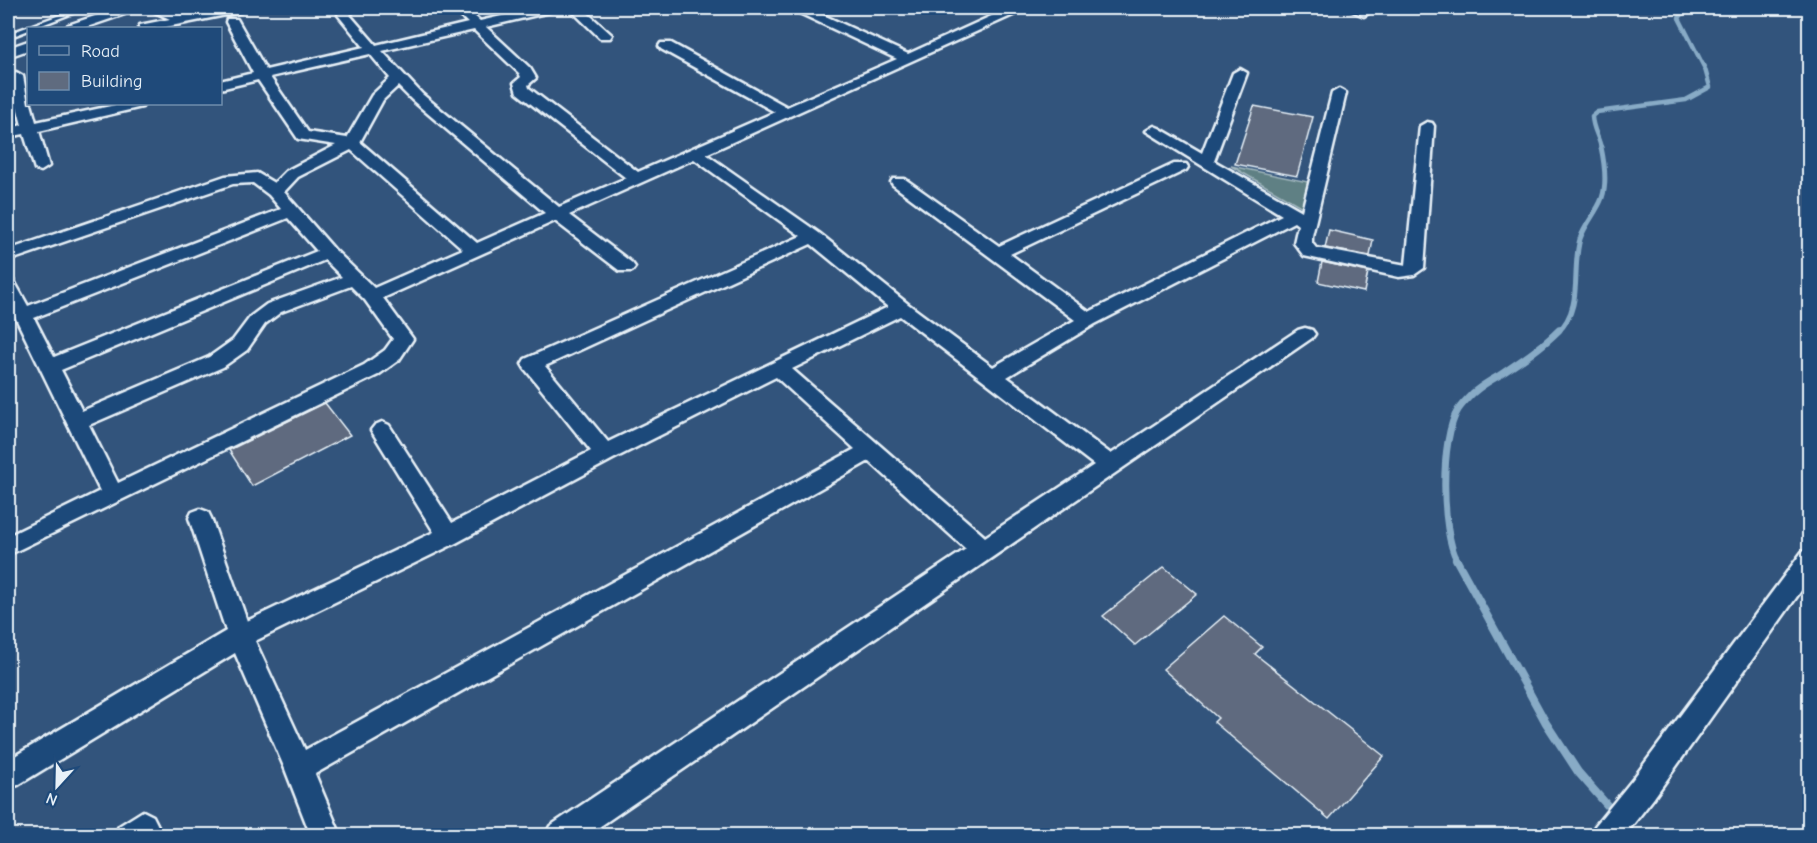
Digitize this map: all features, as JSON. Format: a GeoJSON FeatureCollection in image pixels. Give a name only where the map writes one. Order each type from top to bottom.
{"type":"FeatureCollection","features":[{"type":"Feature","properties":{"kind":"street"},"geometry":{"type":"LineString","coordinates":[[76,27],[130,8]]}},
{"type":"Feature","properties":{"kind":"street"},"geometry":{"type":"LineString","coordinates":[[152,8],[184,20]]}},
{"type":"Feature","properties":{"kind":"street"},"geometry":{"type":"LineString","coordinates":[[150,27],[241,8]]}},
{"type":"Feature","properties":{"kind":"street"},"geometry":{"type":"LineString","coordinates":[[351,8],[345,11],[344,15],[417,97],[626,267]]}},
{"type":"Feature","properties":{"kind":"street"},"geometry":{"type":"LineString","coordinates":[[458,8],[525,71],[529,78],[521,83],[522,90],[637,179]]}},
{"type":"Feature","properties":{"kind":"street"},"geometry":{"type":"LineString","coordinates":[[222,85],[550,8]]}},
{"type":"Feature","properties":{"kind":"street"},"geometry":{"type":"LineString","coordinates":[[575,8],[605,35]]}},
{"type":"Feature","properties":{"kind":"street"},"geometry":{"type":"LineString","coordinates":[[800,8],[908,59]]}},
{"type":"Feature","properties":{"kind":"street"},"geometry":{"type":"LineString","coordinates":[[372,296],[1018,8]]}},
{"type":"Feature","properties":{"kind":"street"},"geometry":{"type":"LineString","coordinates":[[232,22],[262,76],[303,136],[352,143],[476,251]]}},
{"type":"Feature","properties":{"kind":"street"},"geometry":{"type":"LineString","coordinates":[[8,52],[27,45]]}},
{"type":"Feature","properties":{"kind":"street"},"geometry":{"type":"LineString","coordinates":[[666,46],[786,112]]}},
{"type":"Feature","properties":{"kind":"street"},"geometry":{"type":"LineString","coordinates":[[8,58],[27,54]]}},
{"type":"Feature","properties":{"kind":"street"},"geometry":{"type":"LineString","coordinates":[[1207,160],[1240,73]]}},
{"type":"Feature","properties":{"kind":"street"},"geometry":{"type":"LineString","coordinates":[[16,76],[41,166]]}},
{"type":"Feature","properties":{"kind":"street"},"geometry":{"type":"LineString","coordinates":[[276,192],[292,174],[352,143],[377,98],[398,78]]}},
{"type":"Feature","properties":{"kind":"street"},"geometry":{"type":"LineString","coordinates":[[1339,93],[1302,219],[1302,243],[1304,249],[1310,252],[1399,271],[1415,268],[1427,126]]}},
{"type":"Feature","properties":{"kind":"street"},"geometry":{"type":"LineString","coordinates":[[8,134],[132,105]]}},
{"type":"Feature","properties":{"kind":"street"},"geometry":{"type":"LineString","coordinates":[[1154,131],[1207,160],[1302,219]]}},
{"type":"Feature","properties":{"kind":"street"},"geometry":{"type":"LineString","coordinates":[[695,153],[813,237],[901,308],[1110,465]]}},
{"type":"Feature","properties":{"kind":"street"},"geometry":{"type":"LineString","coordinates":[[999,253],[1180,167]]}},
{"type":"Feature","properties":{"kind":"street"},"geometry":{"type":"LineString","coordinates":[[8,256],[231,179],[257,178],[276,192],[328,253],[372,296],[402,339],[392,355],[371,370],[8,546]]}},
{"type":"Feature","properties":{"kind":"street"},"geometry":{"type":"LineString","coordinates":[[899,182],[1088,320]]}},
{"type":"Feature","properties":{"kind":"street"},"geometry":{"type":"LineString","coordinates":[[23,315],[291,211]]}},
{"type":"Feature","properties":{"kind":"street"},"geometry":{"type":"LineString","coordinates":[[994,376],[1088,320],[1302,219]]}},
{"type":"Feature","properties":{"kind":"street"},"geometry":{"type":"LineString","coordinates":[[605,453],[532,364],[813,237]]}},
{"type":"Feature","properties":{"kind":"street"},"geometry":{"type":"LineString","coordinates":[[49,367],[328,253]]}},
{"type":"Feature","properties":{"kind":"street"},"geometry":{"type":"LineString","coordinates":[[77,422],[216,362],[240,345],[258,320],[274,308],[354,279]]}},
{"type":"Feature","properties":{"kind":"street"},"geometry":{"type":"LineString","coordinates":[[8,285],[113,494]]}},
{"type":"Feature","properties":{"kind":"street"},"geometry":{"type":"LineString","coordinates":[[8,775],[240,636],[448,536],[605,453],[901,308]]}},
{"type":"Feature","properties":{"kind":"street"},"geometry":{"type":"LineString","coordinates":[[560,836],[1305,334]]}},
{"type":"Feature","properties":{"kind":"street"},"geometry":{"type":"LineString","coordinates":[[778,368],[984,550]]}},
{"type":"Feature","properties":{"kind":"street"},"geometry":{"type":"LineString","coordinates":[[382,430],[448,536]]}},
{"type":"Feature","properties":{"kind":"street"},"geometry":{"type":"LineString","coordinates":[[299,768],[871,450]]}},
{"type":"Feature","properties":{"kind":"street"},"geometry":{"type":"LineString","coordinates":[[201,518],[240,636],[299,768],[326,836]]}},
{"type":"Feature","properties":{"kind":"street"},"geometry":{"type":"LineString","coordinates":[[1605,836],[1643,789],[1809,559]]}},
{"type":"Feature","properties":{"kind":"lane"},"geometry":{"type":"LineString","coordinates":[[32,27],[83,8]]}},
{"type":"Feature","properties":{"kind":"lane"},"geometry":{"type":"LineString","coordinates":[[8,36],[27,29]]}},
{"type":"Feature","properties":{"kind":"green space"},"geometry":{"type":"Polygon","coordinates":[[[1231,166],[1308,182],[1304,208],[1231,166]]]}},
{"type":"Feature","properties":{"kind":"building"},"geometry":{"type":"Polygon","coordinates":[[[1254,106],[1313,117],[1297,176],[1235,164],[1254,106]]]}},
{"type":"Feature","properties":{"kind":"building"},"geometry":{"type":"Polygon","coordinates":[[[1329,230],[1373,240],[1370,256],[1325,248],[1329,230]]]}},
{"type":"Feature","properties":{"kind":"building"},"geometry":{"type":"Polygon","coordinates":[[[1322,262],[1368,272],[1364,292],[1318,282],[1322,262]]]}},
{"type":"Feature","properties":{"kind":"building"},"geometry":{"type":"Polygon","coordinates":[[[325,403],[350,435],[252,486],[229,450],[325,403]]]}},
{"type":"Feature","properties":{"kind":"building"},"geometry":{"type":"Polygon","coordinates":[[[1164,567],[1197,594],[1135,645],[1103,616],[1164,567]]]}},
{"type":"Feature","properties":{"kind":"building"},"geometry":{"type":"Polygon","coordinates":[[[1224,616],[1262,647],[1255,654],[1384,756],[1329,819],[1214,722],[1218,718],[1163,669],[1224,616]]]}},
{"type":"Feature","properties":{"kind":"waterway"},"geometry":{"type":"LineString","coordinates":[[1601,148],[1592,120],[1592,116],[1597,112],[1686,100],[1710,87],[1705,69],[1679,18],[1684,12],[1683,8]]}},
{"type":"Feature","properties":{"kind":"waterway"},"geometry":{"type":"LineString","coordinates":[[1558,332],[1566,322],[1574,300],[1580,239],[1604,192],[1601,147]]}},
{"type":"Feature","properties":{"kind":"waterway"},"geometry":{"type":"LineString","coordinates":[[1457,560],[1448,528],[1445,485],[1448,441],[1452,423],[1458,410],[1476,390],[1531,354],[1559,330]]}},
{"type":"Feature","properties":{"kind":"waterway"},"geometry":{"type":"LineString","coordinates":[[1456,559],[1546,723],[1578,772],[1614,813]]}},
{"type":"Feature","properties":{"kind":"waterway"},"geometry":{"type":"LineString","coordinates":[[1624,824],[1634,836]]}}]}
